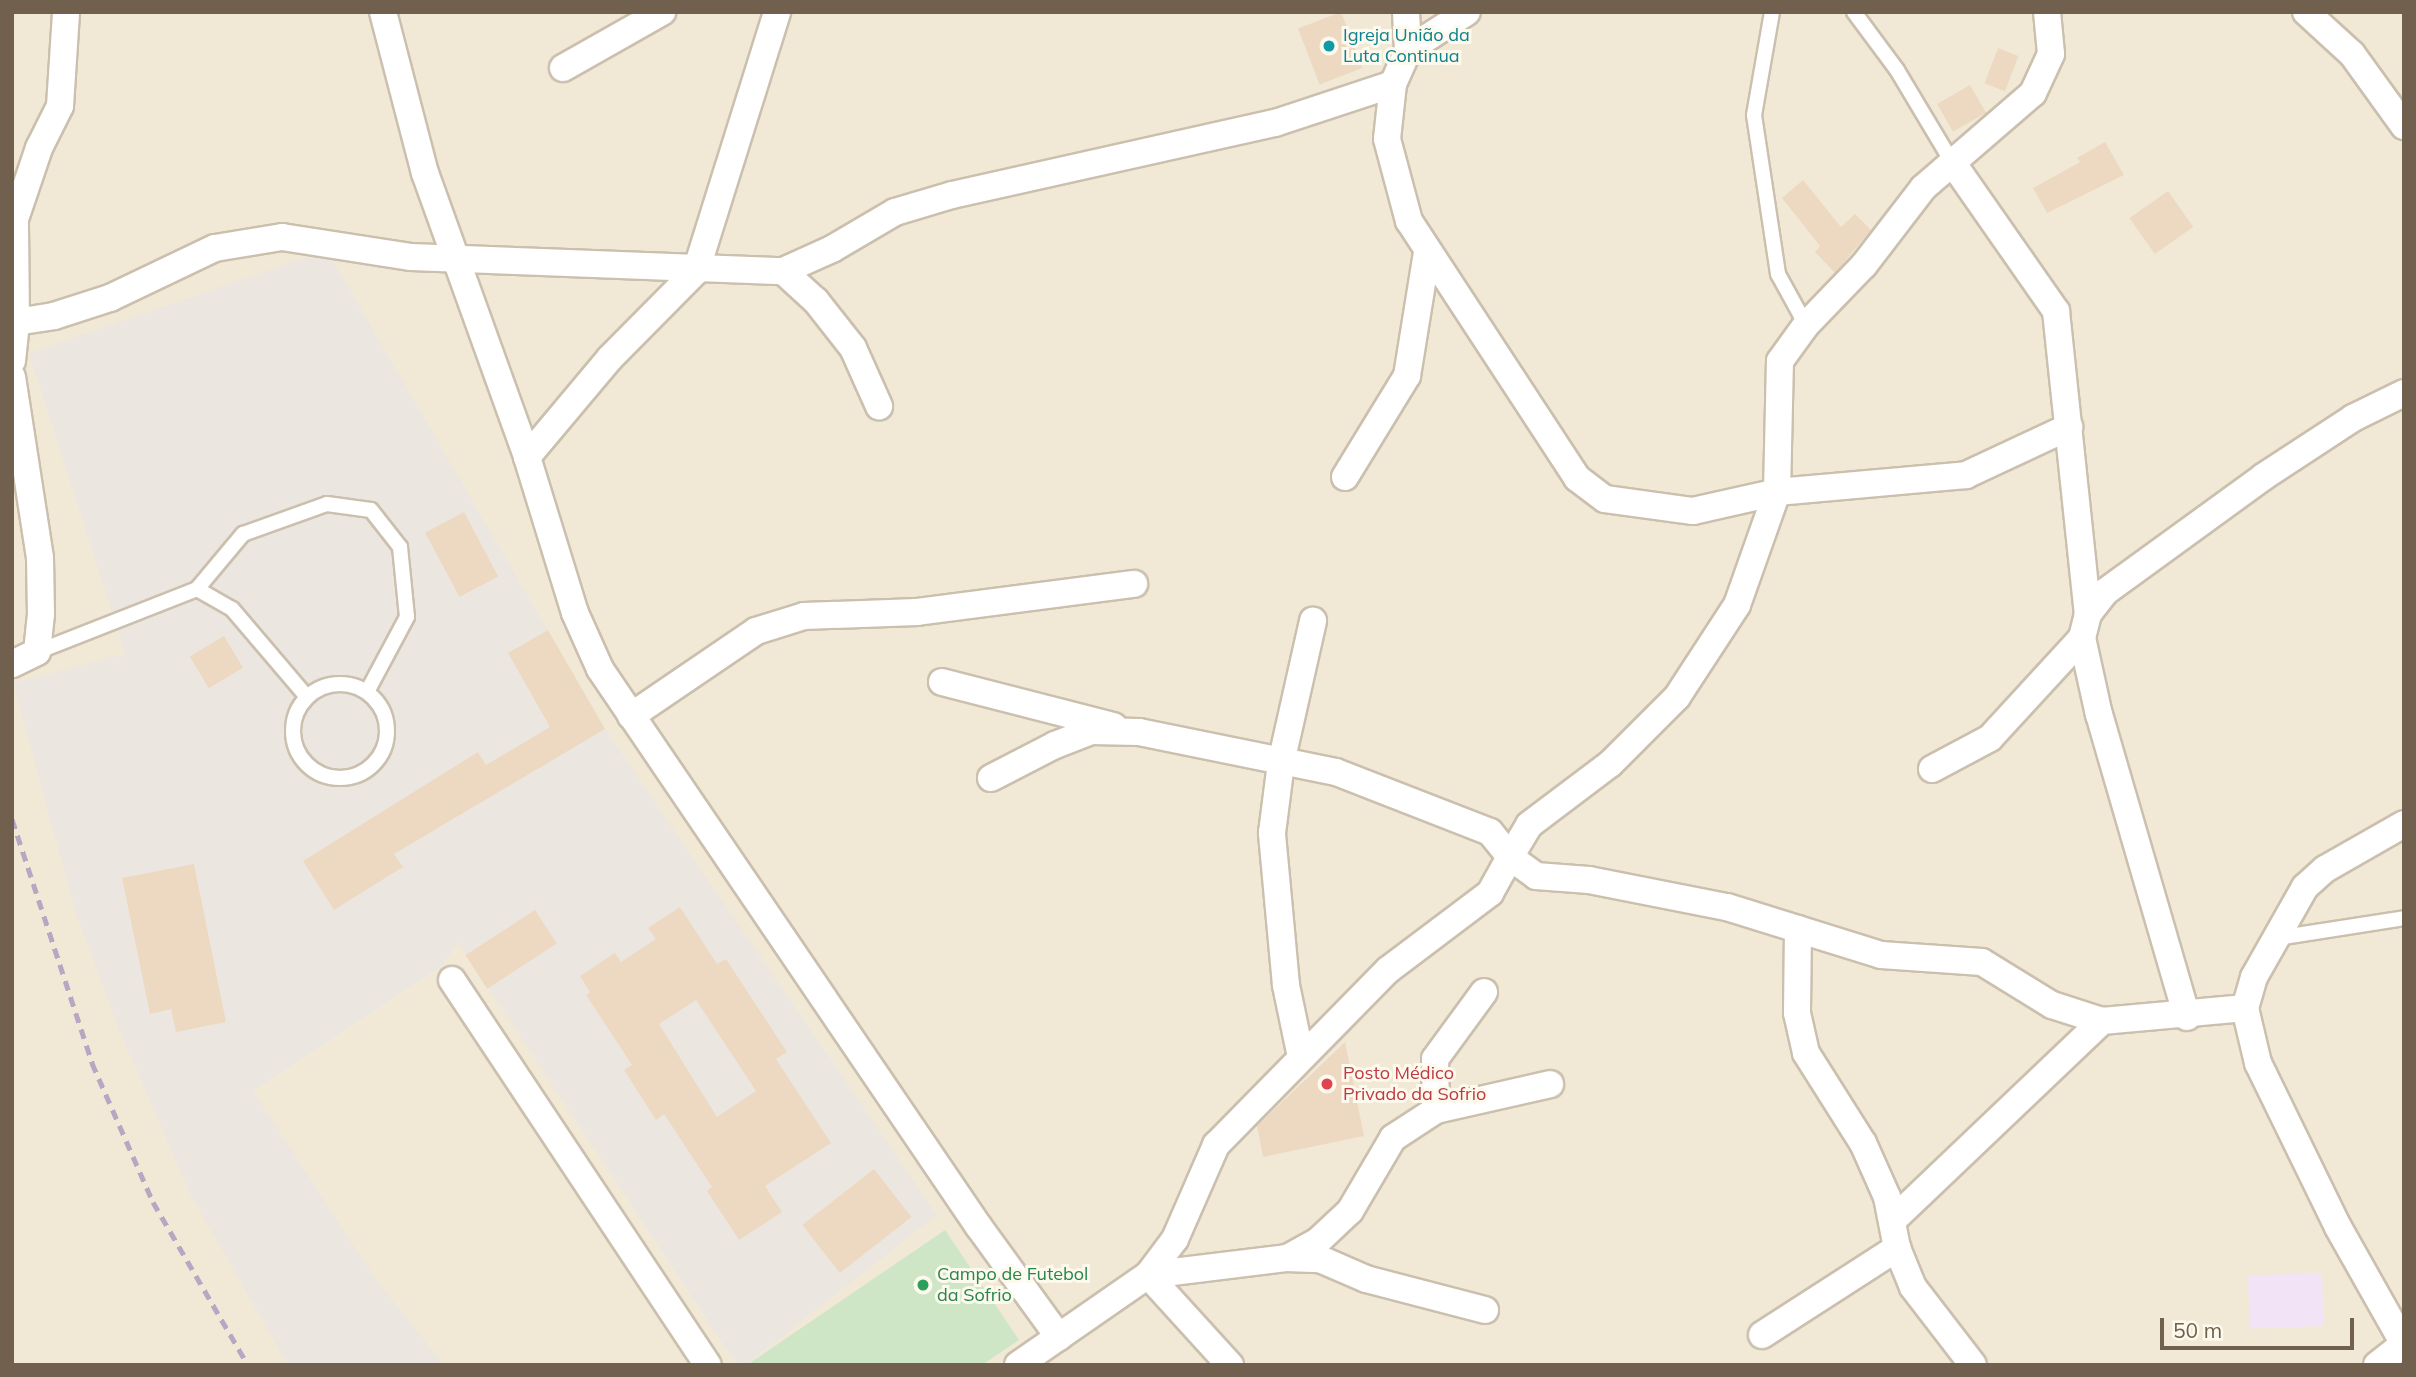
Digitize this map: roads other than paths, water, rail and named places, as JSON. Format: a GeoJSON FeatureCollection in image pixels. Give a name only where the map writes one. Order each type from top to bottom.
{"type":"FeatureCollection","features":[{"type":"Feature","properties":{"kind":"street"},"geometry":{"type":"LineString","coordinates":[[12,361],[16,322],[16,219],[39,148],[60,106],[66,12]]}},
{"type":"Feature","properties":{"kind":"street"},"geometry":{"type":"LineString","coordinates":[[383,12],[425,173],[527,457],[575,613],[600,669],[971,1216],[1059,1337]]}},
{"type":"Feature","properties":{"kind":"street"},"geometry":{"type":"LineString","coordinates":[[563,68],[662,12]]}},
{"type":"Feature","properties":{"kind":"street"},"geometry":{"type":"LineString","coordinates":[[527,457],[610,358],[696,271],[777,12]]}},
{"type":"Feature","properties":{"kind":"street"},"geometry":{"type":"LineString","coordinates":[[1406,12],[1408,50],[1393,84],[1387,139],[1409,221],[1577,478],[1605,499],[1693,511],[1777,492],[1966,475],[2068,427]]}},
{"type":"Feature","properties":{"kind":"street"},"geometry":{"type":"LineString","coordinates":[[1408,50],[1467,12]]}},
{"type":"Feature","properties":{"kind":"street"},"geometry":{"type":"LineString","coordinates":[[1018,1365],[1148,1275],[1175,1239],[1216,1145],[1388,970],[1490,893],[1529,825],[1610,764],[1676,697],[1737,605],[1777,492],[1780,361],[1806,325],[1864,265],[1923,188],[2033,93],[2051,54],[2047,12]]}},
{"type":"Feature","properties":{"kind":"street"},"geometry":{"type":"LineString","coordinates":[[2306,12],[2351,54],[2404,126]]}},
{"type":"Feature","properties":{"kind":"street"},"geometry":{"type":"LineString","coordinates":[[16,322],[54,316],[110,298],[215,248],[282,237],[411,257],[455,256],[696,271],[783,271],[832,249],[895,212],[952,195],[1275,123],[1393,84]]}},
{"type":"Feature","properties":{"kind":"street"},"geometry":{"type":"LineString","coordinates":[[1952,162],[2056,311],[2085,626],[2099,715],[2187,1017]]}},
{"type":"Feature","properties":{"kind":"street"},"geometry":{"type":"LineString","coordinates":[[1345,477],[1407,376],[1427,252]]}},
{"type":"Feature","properties":{"kind":"street"},"geometry":{"type":"LineString","coordinates":[[783,271],[816,301],[853,348],[879,406]]}},
{"type":"Feature","properties":{"kind":"street"},"geometry":{"type":"LineString","coordinates":[[12,377],[40,558],[37,652],[12,664]]}},
{"type":"Feature","properties":{"kind":"street"},"geometry":{"type":"LineString","coordinates":[[1931,769],[1990,738],[2085,626],[2105,592],[2263,477],[2353,418],[2404,393]]}},
{"type":"Feature","properties":{"kind":"street"},"geometry":{"type":"LineString","coordinates":[[631,716],[756,631],[804,616],[917,612],[1134,584]]}},
{"type":"Feature","properties":{"kind":"street"},"geometry":{"type":"LineString","coordinates":[[1301,1057],[1286,985],[1272,833],[1281,763],[1313,621]]}},
{"type":"Feature","properties":{"kind":"street"},"geometry":{"type":"LineString","coordinates":[[942,682],[1139,732],[1281,763],[1336,772],[1490,832],[1510,857],[1536,876],[1589,880],[1727,907],[1881,955],[1982,962],[2052,1005],[2102,1021],[2187,1017],[2245,1008]]}},
{"type":"Feature","properties":{"kind":"street"},"geometry":{"type":"LineString","coordinates":[[991,778],[1055,745],[1092,732],[1139,732]]}},
{"type":"Feature","properties":{"kind":"street"},"geometry":{"type":"LineString","coordinates":[[2377,1365],[2404,1344],[2338,1227],[2258,1063],[2245,1008],[2254,977],[2305,887],[2325,869],[2404,824]]}},
{"type":"Feature","properties":{"kind":"street"},"geometry":{"type":"LineString","coordinates":[[1798,929],[1797,1013],[1806,1053],[1863,1143],[1893,1220],[1897,1248],[1913,1287],[1973,1365]]}},
{"type":"Feature","properties":{"kind":"street"},"geometry":{"type":"LineString","coordinates":[[452,980],[708,1365]]}},
{"type":"Feature","properties":{"kind":"street"},"geometry":{"type":"LineString","coordinates":[[1436,1110],[1435,1059],[1484,992]]}},
{"type":"Feature","properties":{"kind":"street"},"geometry":{"type":"LineString","coordinates":[[1893,1220],[2102,1021]]}},
{"type":"Feature","properties":{"kind":"street"},"geometry":{"type":"LineString","coordinates":[[1286,1258],[1318,1241],[1350,1210],[1393,1138],[1436,1110],[1550,1084]]}},
{"type":"Feature","properties":{"kind":"street"},"geometry":{"type":"LineString","coordinates":[[1762,1335],[1897,1248]]}},
{"type":"Feature","properties":{"kind":"street"},"geometry":{"type":"LineString","coordinates":[[1148,1275],[1286,1258],[1320,1259],[1366,1279],[1485,1310]]}},
{"type":"Feature","properties":{"kind":"street"},"geometry":{"type":"LineString","coordinates":[[1148,1275],[1230,1365]]}},
{"type":"Feature","properties":{"kind":"lane"},"geometry":{"type":"LineString","coordinates":[[1772,12],[1754,115],[1778,274],[1806,325]]}},
{"type":"Feature","properties":{"kind":"lane"},"geometry":{"type":"LineString","coordinates":[[1854,12],[1897,70],[1952,162]]}},
{"type":"Feature","properties":{"kind":"lane"},"geometry":{"type":"LineString","coordinates":[[37,652],[197,589],[243,534],[327,504],[371,510],[400,547],[407,617],[367,692]]}},
{"type":"Feature","properties":{"kind":"lane"},"geometry":{"type":"LineString","coordinates":[[197,589],[232,609],[307,697]]}},
{"type":"Feature","properties":{"kind":"lane"},"geometry":{"type":"LineString","coordinates":[[336,684],[367,692],[378,703],[388,733],[377,763],[351,778],[321,775],[299,754],[294,724],[307,697],[336,684]]}},
{"type":"Feature","properties":{"kind":"lane"},"geometry":{"type":"LineString","coordinates":[[2277,938],[2404,918]]}},
{"type":"Feature","properties":{"kind":"railway"},"geometry":{"type":"LineString","coordinates":[[12,819],[92,1063],[153,1202],[248,1365]]}},
{"type":"Feature","properties":{"kind":"place","name":"Igreja União da Luta Continua"},"geometry":{"type":"Point","coordinates":[1329,46]}},
{"type":"Feature","properties":{"kind":"place","name":"Posto Médico Privado da Sofrio"},"geometry":{"type":"Point","coordinates":[1327,1084]}},
{"type":"Feature","properties":{"kind":"place","name":"Campo de Futebol da Sofrio"},"geometry":{"type":"Point","coordinates":[923,1285]}}]}
